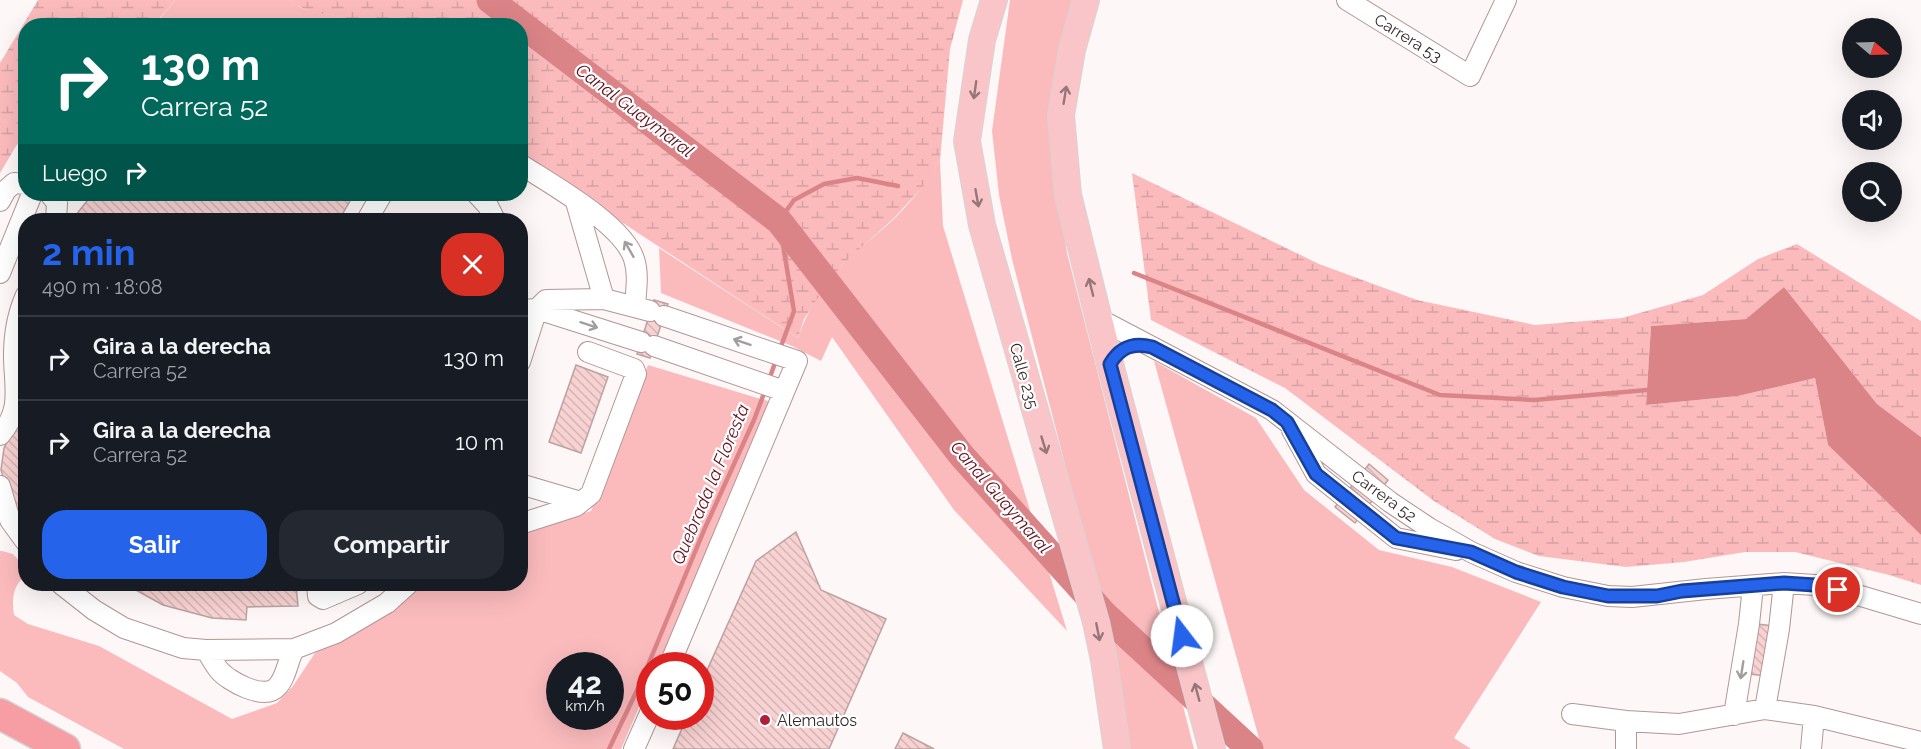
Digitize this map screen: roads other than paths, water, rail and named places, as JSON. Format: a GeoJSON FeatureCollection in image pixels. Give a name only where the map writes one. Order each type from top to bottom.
{"type":"FeatureCollection","features":[{"type":"Feature","properties":{"kind":"highway"},"geometry":{"type":"LineString","coordinates":[[0,714],[65,749]]}},
{"type":"Feature","properties":{"kind":"highway"},"geometry":{"type":"LineString","coordinates":[[0,725],[57,749]]}},
{"type":"Feature","properties":{"kind":"main road","name":"Calle 235"},"geometry":{"type":"LineString","coordinates":[[994,0],[982,40],[968,141],[982,225],[1096,622],[1106,671],[1117,749]]}},
{"type":"Feature","properties":{"kind":"main road"},"geometry":{"type":"LineString","coordinates":[[1086,0],[1072,50],[1061,115],[1068,195],[1110,364],[1212,749]]}},
{"type":"Feature","properties":{"kind":"street","name":"Carrera 53"},"geometry":{"type":"LineString","coordinates":[[1347,0],[1470,76],[1506,0]]}},
{"type":"Feature","properties":{"kind":"street"},"geometry":{"type":"LineString","coordinates":[[528,169],[611,226],[624,241],[634,258],[650,311]]}},
{"type":"Feature","properties":{"kind":"street"},"geometry":{"type":"LineString","coordinates":[[0,201],[6,190],[14,183],[18,183]]}},
{"type":"Feature","properties":{"kind":"street"},"geometry":{"type":"LineString","coordinates":[[576,201],[604,298]]}},
{"type":"Feature","properties":{"kind":"street"},"geometry":{"type":"LineString","coordinates":[[0,273],[18,229]]}},
{"type":"Feature","properties":{"kind":"street"},"geometry":{"type":"LineString","coordinates":[[528,307],[546,300],[604,298],[650,311],[797,362],[675,652]]}},
{"type":"Feature","properties":{"kind":"street"},"geometry":{"type":"LineString","coordinates":[[0,435],[7,428],[15,409],[14,353],[8,324],[18,308]]}},
{"type":"Feature","properties":{"kind":"street"},"geometry":{"type":"LineString","coordinates":[[528,309],[647,344],[784,392]]}},
{"type":"Feature","properties":{"kind":"street","name":"Carrera 52"},"geometry":{"type":"LineString","coordinates":[[1099,319],[1272,410],[1390,502],[1429,528],[1471,552],[1516,572],[1563,587],[1608,596],[1657,596],[1682,591],[1784,583],[1815,585],[1921,614]]}},
{"type":"Feature","properties":{"kind":"street"},"geometry":{"type":"LineString","coordinates":[[1110,364],[1117,353],[1126,346],[1138,344],[1152,347]]}},
{"type":"Feature","properties":{"kind":"street"},"geometry":{"type":"LineString","coordinates":[[528,521],[576,506],[591,494],[636,374],[634,369],[588,352]]}},
{"type":"Feature","properties":{"kind":"street","name":"Carrera 52"},"geometry":{"type":"LineString","coordinates":[[1287,422],[1316,474],[1396,538],[1471,552]]}},
{"type":"Feature","properties":{"kind":"street","name":"Carrera 52"},"geometry":{"type":"LineString","coordinates":[[1316,474],[1326,477],[1334,473],[1335,464],[1330,455]]}},
{"type":"Feature","properties":{"kind":"street"},"geometry":{"type":"LineString","coordinates":[[0,486],[5,523],[18,535]]}},
{"type":"Feature","properties":{"kind":"street"},"geometry":{"type":"LineString","coordinates":[[528,486],[581,502]]}},
{"type":"Feature","properties":{"kind":"street"},"geometry":{"type":"LineString","coordinates":[[1765,709],[1784,583]]}},
{"type":"Feature","properties":{"kind":"street"},"geometry":{"type":"LineString","coordinates":[[1734,715],[1753,586]]}},
{"type":"Feature","properties":{"kind":"street"},"geometry":{"type":"LineString","coordinates":[[70,591],[94,610],[124,628],[183,648],[206,650],[294,649],[336,633],[387,603],[400,591]]}},
{"type":"Feature","properties":{"kind":"street"},"geometry":{"type":"LineString","coordinates":[[318,591],[318,596],[323,599],[342,591]]}},
{"type":"Feature","properties":{"kind":"street"},"geometry":{"type":"LineString","coordinates":[[206,650],[219,671],[237,682],[260,693],[265,693],[276,688],[282,680],[294,649]]}},
{"type":"Feature","properties":{"kind":"street"},"geometry":{"type":"LineString","coordinates":[[1572,714],[1626,721],[1679,724],[1765,709],[1814,716],[1921,742]]}},
{"type":"Feature","properties":{"kind":"street"},"geometry":{"type":"LineString","coordinates":[[1811,749],[1814,716]]}},
{"type":"Feature","properties":{"kind":"street"},"geometry":{"type":"LineString","coordinates":[[1626,721],[1626,749]]}},
{"type":"Feature","properties":{"kind":"street"},"geometry":{"type":"LineString","coordinates":[[634,749],[642,730]]}},
{"type":"Feature","properties":{"kind":"waterway","name":"Canal Guaymaral"},"geometry":{"type":"LineString","coordinates":[[490,0],[514,18]]}},
{"type":"Feature","properties":{"kind":"waterway","name":"Canal Guaymaral"},"geometry":{"type":"LineString","coordinates":[[528,29],[779,221],[962,456],[1105,615],[1250,749]]}},
{"type":"Feature","properties":{"kind":"waterway","name":"Quebrada la Floresta"},"geometry":{"type":"LineString","coordinates":[[780,349],[794,311],[779,221],[794,200],[824,184],[857,178],[898,186]]}},
{"type":"Feature","properties":{"kind":"waterway","name":"Canal Guaymaral"},"geometry":{"type":"LineString","coordinates":[[1134,273],[1440,395],[1534,400],[1647,390]]}},
{"type":"Feature","properties":{"kind":"waterway","name":"Quebrada la Floresta"},"geometry":{"type":"LineString","coordinates":[[769,380],[776,360]]}},
{"type":"Feature","properties":{"kind":"waterway","name":"Quebrada la Floresta"},"geometry":{"type":"LineString","coordinates":[[609,749],[641,682],[766,388]]}},
{"type":"Feature","properties":{"kind":"place","name":"Alemautos"},"geometry":{"type":"Point","coordinates":[765,720]}}]}
